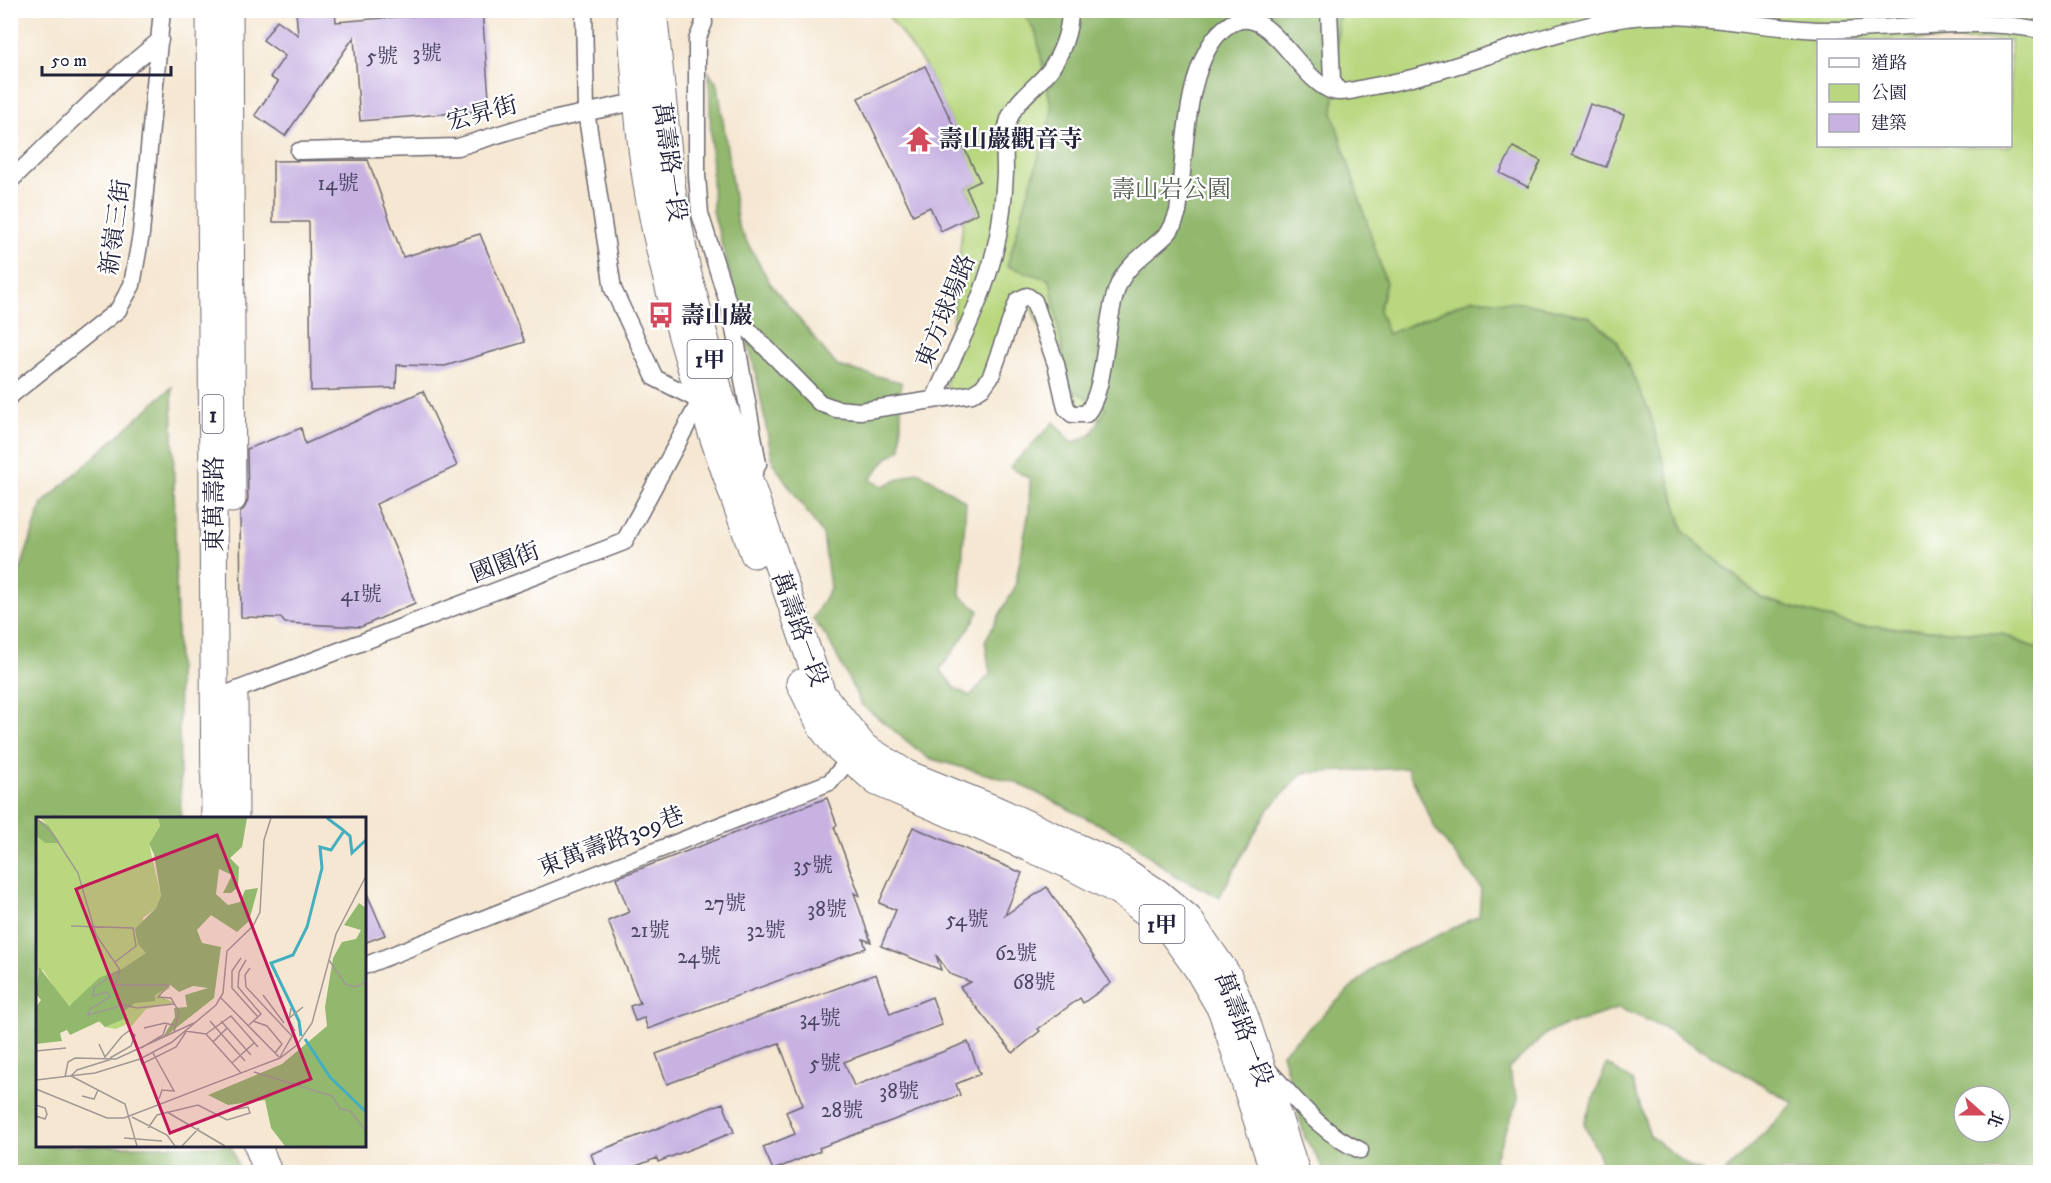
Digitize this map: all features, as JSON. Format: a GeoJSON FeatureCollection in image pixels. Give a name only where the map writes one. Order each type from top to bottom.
{"type":"FeatureCollection","features":[{"type":"Feature","properties":{"kind":"main road","name":"東萬壽路"},"geometry":{"type":"LineString","coordinates":[[210,10],[215,817]]}},
{"type":"Feature","properties":{"kind":"main road","name":"東萬壽路"},"geometry":{"type":"LineString","coordinates":[[229,10],[235,817]]}},
{"type":"Feature","properties":{"kind":"main road","name":"萬壽路一段"},"geometry":{"type":"LineString","coordinates":[[630,10],[649,194],[665,271],[740,484],[805,699],[822,728],[856,752],[877,782],[1067,864],[1120,892],[1170,931],[1197,968],[1252,1066],[1276,1116],[1296,1173]]}},
{"type":"Feature","properties":{"kind":"main road","name":"萬壽路一段"},"geometry":{"type":"LineString","coordinates":[[653,10],[672,191],[710,398]]}},
{"type":"Feature","properties":{"kind":"main road","name":"萬壽路一段"},"geometry":{"type":"LineString","coordinates":[[1252,1066],[1274,1173]]}},
{"type":"Feature","properties":{"kind":"main road"},"geometry":{"type":"LineString","coordinates":[[258,1147],[268,1173]]}},
{"type":"Feature","properties":{"kind":"main road"},"geometry":{"type":"LineString","coordinates":[[276,1147],[287,1173]]}},
{"type":"Feature","properties":{"kind":"street","name":"新嶺三街"},"geometry":{"type":"LineString","coordinates":[[10,396],[118,310],[132,285],[141,234],[162,10]]}},
{"type":"Feature","properties":{"kind":"street"},"geometry":{"type":"LineString","coordinates":[[584,10],[586,111],[614,289],[655,378],[710,398]]}},
{"type":"Feature","properties":{"kind":"street"},"geometry":{"type":"LineString","coordinates":[[703,10],[704,23],[697,40],[697,175],[700,214],[731,312],[758,464],[740,484]]}},
{"type":"Feature","properties":{"kind":"street","name":"東方球場路"},"geometry":{"type":"LineString","coordinates":[[935,397],[977,307],[991,267],[1003,204],[1004,150],[1010,116],[1030,88],[1050,71],[1070,23],[1070,10]]}},
{"type":"Feature","properties":{"kind":"street"},"geometry":{"type":"LineString","coordinates":[[1329,10],[1332,80],[1339,92],[1411,80],[1580,27],[1622,19],[1662,16],[1822,30],[1919,24],[2040,30]]}},
{"type":"Feature","properties":{"kind":"street","name":"東方球場路"},"geometry":{"type":"LineString","coordinates":[[731,312],[820,403],[836,409],[860,411],[935,397],[960,396],[983,387],[999,358],[1018,300],[1027,296],[1034,301],[1056,364],[1066,408],[1079,416],[1090,409],[1099,383],[1108,318],[1118,284],[1135,262],[1170,231],[1178,212],[1196,75],[1212,44],[1229,24],[1240,20],[1251,21],[1270,29],[1316,84],[1339,92]]}},
{"type":"Feature","properties":{"kind":"street"},"geometry":{"type":"LineString","coordinates":[[10,181],[123,71],[160,40]]}},
{"type":"Feature","properties":{"kind":"street","name":"宏昇街"},"geometry":{"type":"LineString","coordinates":[[299,152],[458,147],[529,125],[639,101]]}},
{"type":"Feature","properties":{"kind":"street","name":"國園街"},"geometry":{"type":"LineString","coordinates":[[234,691],[624,542],[710,398]]}},
{"type":"Feature","properties":{"kind":"street","name":"東萬壽路309巷"},"geometry":{"type":"LineString","coordinates":[[366,965],[830,782],[856,752]]}},
{"type":"Feature","properties":{"kind":"street"},"geometry":{"type":"LineString","coordinates":[[1252,1066],[1339,1142],[1360,1150]]}},
{"type":"Feature","properties":{"kind":"green space","name":"壽山岩公園"},"geometry":{"type":"Polygon","coordinates":[[[885,11],[1329,11],[1335,84],[1339,11],[2040,11],[2040,650],[2002,634],[1855,626],[1761,598],[1684,532],[1649,411],[1617,341],[1590,317],[1523,303],[1388,335],[1120,426],[1086,414],[1072,414],[1027,296],[972,394],[945,397],[963,220],[978,213],[966,188],[979,181],[925,66],[885,11]]]}},
{"type":"Feature","properties":{"kind":"green space","name":"壽山岩公園"},"geometry":{"type":"Polygon","coordinates":[[[1022,11],[1339,11],[1333,115],[1386,283],[1379,310],[1388,334],[1472,299],[1523,303],[1590,317],[1617,341],[1649,411],[1684,532],[1761,598],[1855,626],[2002,634],[2040,650],[2040,1172],[1725,1172],[1794,1103],[1661,1026],[1619,1008],[1548,1032],[1508,1069],[1518,1100],[1494,1160],[1508,1172],[1326,1172],[1305,1138],[1282,1053],[1377,964],[1479,916],[1481,888],[1436,830],[1407,768],[1303,773],[1268,809],[1219,897],[1171,873],[1128,839],[1015,782],[928,758],[862,705],[828,639],[813,619],[830,588],[823,535],[773,463],[756,374],[713,211],[709,72],[718,85],[738,226],[770,283],[837,366],[901,382],[901,449],[887,458],[870,480],[883,486],[918,471],[966,502],[960,595],[979,611],[971,627],[940,670],[956,689],[970,696],[990,674],[985,641],[1015,587],[1029,511],[1030,479],[1010,467],[1054,422],[1072,443],[1091,435],[1106,408],[1069,388],[1050,280],[1007,266],[1052,111],[1036,33],[1022,11]]]}},
{"type":"Feature","properties":{"kind":"green space"},"geometry":{"type":"Polygon","coordinates":[[[172,387],[181,817],[36,817],[36,1147],[231,1147],[240,1172],[11,1172],[11,599],[42,504],[172,387]]]}},
{"type":"Feature","properties":{"kind":"green space"},"geometry":{"type":"Polygon","coordinates":[[[1607,1064],[1632,1081],[1650,1136],[1690,1167],[1703,1172],[1606,1172],[1584,1123],[1607,1064]]]}},
{"type":"Feature","properties":{"kind":"building"},"geometry":{"type":"Polygon","coordinates":[[[335,10],[336,22],[482,10],[490,110],[360,121],[354,37],[285,136],[255,115],[278,82],[270,77],[285,56],[263,40],[277,20],[298,35],[296,12],[335,10]]]}},
{"type":"Feature","properties":{"kind":"building","name":"壽山巖觀音寺"},"geometry":{"type":"Polygon","coordinates":[[[925,66],[980,181],[966,188],[978,213],[941,231],[930,207],[913,215],[858,98],[925,66]]]}},
{"type":"Feature","properties":{"kind":"building"},"geometry":{"type":"Polygon","coordinates":[[[1590,104],[1624,115],[1606,167],[1572,155],[1590,104]]]}},
{"type":"Feature","properties":{"kind":"building"},"geometry":{"type":"Polygon","coordinates":[[[1513,147],[1541,161],[1528,187],[1500,173],[1513,147]]]}},
{"type":"Feature","properties":{"kind":"building"},"geometry":{"type":"Polygon","coordinates":[[[368,160],[403,257],[480,234],[525,342],[445,366],[397,365],[396,388],[311,391],[309,222],[273,222],[273,161],[368,160]]]}},
{"type":"Feature","properties":{"kind":"building"},"geometry":{"type":"Polygon","coordinates":[[[423,391],[457,466],[376,504],[399,557],[415,603],[361,627],[285,623],[281,618],[241,617],[240,513],[248,499],[247,449],[301,428],[305,444],[423,391]]]}},
{"type":"Feature","properties":{"kind":"building"},"geometry":{"type":"Polygon","coordinates":[[[827,798],[837,825],[834,827],[860,896],[854,893],[871,942],[863,939],[866,948],[648,1029],[644,1018],[635,1021],[630,1006],[640,1003],[608,921],[629,912],[616,878],[827,798]]]}},
{"type":"Feature","properties":{"kind":"building"},"geometry":{"type":"Polygon","coordinates":[[[913,827],[1022,873],[1005,915],[1047,887],[1111,983],[1083,1003],[1080,998],[1038,1029],[1040,1031],[1013,1053],[960,987],[971,982],[950,974],[936,955],[941,970],[881,946],[896,910],[879,903],[913,827]]]}},
{"type":"Feature","properties":{"kind":"building"},"geometry":{"type":"Polygon","coordinates":[[[366,892],[385,935],[366,942],[366,892]]]}},
{"type":"Feature","properties":{"kind":"building"},"geometry":{"type":"Polygon","coordinates":[[[876,974],[890,1014],[932,997],[942,1025],[844,1062],[854,1086],[968,1042],[980,1074],[956,1084],[960,1095],[819,1148],[820,1151],[773,1170],[763,1147],[795,1134],[786,1112],[803,1105],[779,1043],[667,1084],[656,1054],[876,974]]]}},
{"type":"Feature","properties":{"kind":"building"},"geometry":{"type":"Polygon","coordinates":[[[723,1103],[734,1132],[658,1162],[657,1158],[618,1173],[598,1173],[591,1154],[723,1103]]]}},
{"type":"Feature","properties":{"kind":"place","name":"壽山巖觀音寺"},"geometry":{"type":"Point","coordinates":[919,139]}},
{"type":"Feature","properties":{"kind":"place","name":"壽山巖"},"geometry":{"type":"Point","coordinates":[661,315]}}]}
